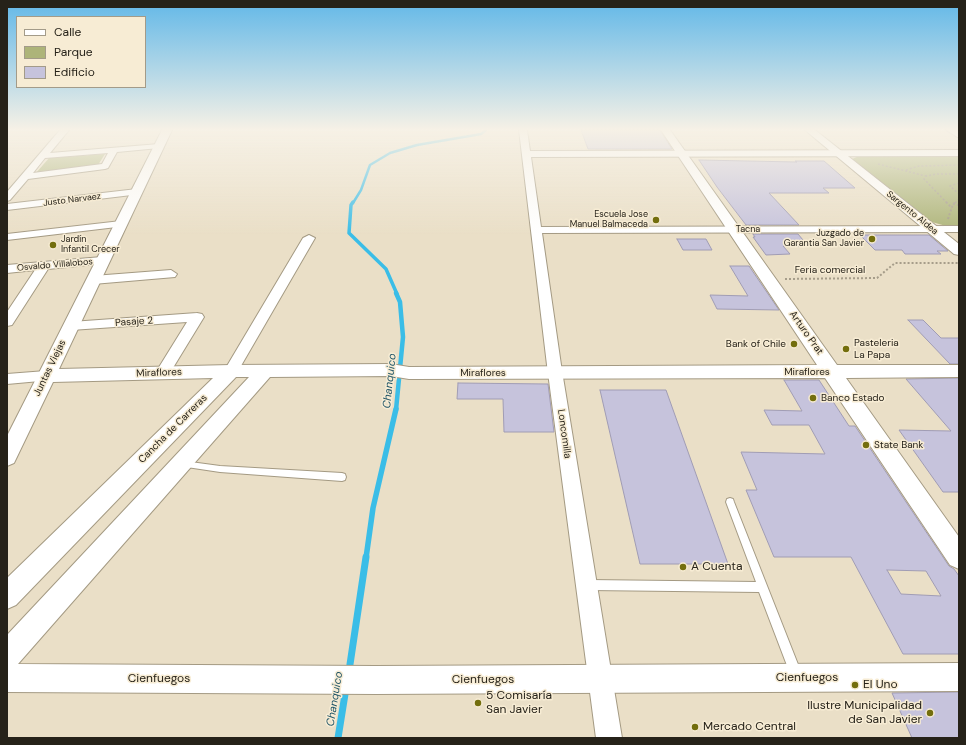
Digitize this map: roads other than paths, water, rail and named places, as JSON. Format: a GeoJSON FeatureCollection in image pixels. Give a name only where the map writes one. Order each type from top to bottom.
{"type":"FeatureCollection","features":[{"type":"Feature","properties":{"kind":"street"},"geometry":{"type":"LineString","coordinates":[[7,198],[36,165]]}},
{"type":"Feature","properties":{"kind":"street"},"geometry":{"type":"LineString","coordinates":[[25,177],[107,165]]}},
{"type":"Feature","properties":{"kind":"street","name":"Juntas Viejas"},"geometry":{"type":"LineString","coordinates":[[7,457],[150,165]]}},
{"type":"Feature","properties":{"kind":"street","name":"Loncomilla"},"geometry":{"type":"LineString","coordinates":[[528,165],[555,373],[610,738]]}},
{"type":"Feature","properties":{"kind":"street","name":"Arturo Prat"},"geometry":{"type":"LineString","coordinates":[[689,165],[959,557]]}},
{"type":"Feature","properties":{"kind":"street","name":"Sargento Aldea"},"geometry":{"type":"LineString","coordinates":[[853,165],[936,229],[959,251]]}},
{"type":"Feature","properties":{"kind":"street","name":"Justo Narvaez"},"geometry":{"type":"LineString","coordinates":[[7,207],[137,192]]}},
{"type":"Feature","properties":{"kind":"street"},"geometry":{"type":"LineString","coordinates":[[7,238],[121,224]]}},
{"type":"Feature","properties":{"kind":"street","name":"Tacna"},"geometry":{"type":"LineString","coordinates":[[536,230],[959,229]]}},
{"type":"Feature","properties":{"kind":"street","name":"Cancha de Carreras"},"geometry":{"type":"LineString","coordinates":[[7,596],[231,371],[309,238]]}},
{"type":"Feature","properties":{"kind":"street","name":"Osvaldo Villalobos"},"geometry":{"type":"LineString","coordinates":[[7,269],[102,261]]}},
{"type":"Feature","properties":{"kind":"street"},"geometry":{"type":"LineString","coordinates":[[7,322],[44,266]]}},
{"type":"Feature","properties":{"kind":"street"},"geometry":{"type":"LineString","coordinates":[[93,280],[171,274]]}},
{"type":"Feature","properties":{"kind":"street","name":"Pasaje 2"},"geometry":{"type":"LineString","coordinates":[[71,326],[197,317],[163,372]]}},
{"type":"Feature","properties":{"kind":"street","name":"Miraflores"},"geometry":{"type":"LineString","coordinates":[[7,379],[46,376],[231,371],[391,370],[409,373],[555,373],[959,371]]}},
{"type":"Feature","properties":{"kind":"street"},"geometry":{"type":"LineString","coordinates":[[7,654],[265,371]]}},
{"type":"Feature","properties":{"kind":"street","name":"Cienfuegos"},"geometry":{"type":"LineString","coordinates":[[7,678],[376,680],[959,676]]}},
{"type":"Feature","properties":{"kind":"lane"},"geometry":{"type":"LineString","coordinates":[[181,463],[220,469],[342,477]]}},
{"type":"Feature","properties":{"kind":"lane"},"geometry":{"type":"LineString","coordinates":[[730,502],[797,678]]}},
{"type":"Feature","properties":{"kind":"lane"},"geometry":{"type":"LineString","coordinates":[[586,585],[762,587]]}},
{"type":"Feature","properties":{"kind":"waterway","name":"Chanquico"},"geometry":{"type":"LineString","coordinates":[[353,203],[361,190],[370,165]]}},
{"type":"Feature","properties":{"kind":"waterway","name":"Chanquico"},"geometry":{"type":"LineString","coordinates":[[353,202],[351,205],[349,233],[386,269],[397,294]]}},
{"type":"Feature","properties":{"kind":"waterway","name":"Chanquico"},"geometry":{"type":"LineString","coordinates":[[396,293],[400,302],[403,337],[396,410]]}},
{"type":"Feature","properties":{"kind":"waterway","name":"Chanquico"},"geometry":{"type":"LineString","coordinates":[[366,558],[373,508],[396,409]]}},
{"type":"Feature","properties":{"kind":"waterway","name":"Chanquico"},"geometry":{"type":"LineString","coordinates":[[349,671],[366,557]]}},
{"type":"Feature","properties":{"kind":"waterway","name":"Chanquico"},"geometry":{"type":"LineString","coordinates":[[338,738],[346,688]]}},
{"type":"Feature","properties":{"kind":"place","name":"Escuela Jose Manuel Balmaceda"},"geometry":{"type":"Point","coordinates":[656,220]}},
{"type":"Feature","properties":{"kind":"place","name":"Juzgado de Garantia San Javier"},"geometry":{"type":"Point","coordinates":[872,239]}},
{"type":"Feature","properties":{"kind":"place","name":"Jardín Infantil Crecer"},"geometry":{"type":"Point","coordinates":[53,245]}},
{"type":"Feature","properties":{"kind":"place","name":"Bank of Chile"},"geometry":{"type":"Point","coordinates":[794,344]}},
{"type":"Feature","properties":{"kind":"place","name":"Pasteleria La Papa"},"geometry":{"type":"Point","coordinates":[846,349]}},
{"type":"Feature","properties":{"kind":"place","name":"Banco Estado"},"geometry":{"type":"Point","coordinates":[813,398]}},
{"type":"Feature","properties":{"kind":"place","name":"State Bank"},"geometry":{"type":"Point","coordinates":[866,445]}},
{"type":"Feature","properties":{"kind":"place","name":"A Cuenta"},"geometry":{"type":"Point","coordinates":[683,567]}},
{"type":"Feature","properties":{"kind":"place","name":"El Uno"},"geometry":{"type":"Point","coordinates":[855,685]}},
{"type":"Feature","properties":{"kind":"place","name":"5 Comisaría San Javier"},"geometry":{"type":"Point","coordinates":[478,703]}},
{"type":"Feature","properties":{"kind":"place","name":"Ilustre Municipalidad de San Javier"},"geometry":{"type":"Point","coordinates":[930,713]}},
{"type":"Feature","properties":{"kind":"place","name":"Mercado Central"},"geometry":{"type":"Point","coordinates":[695,727]}}]}
